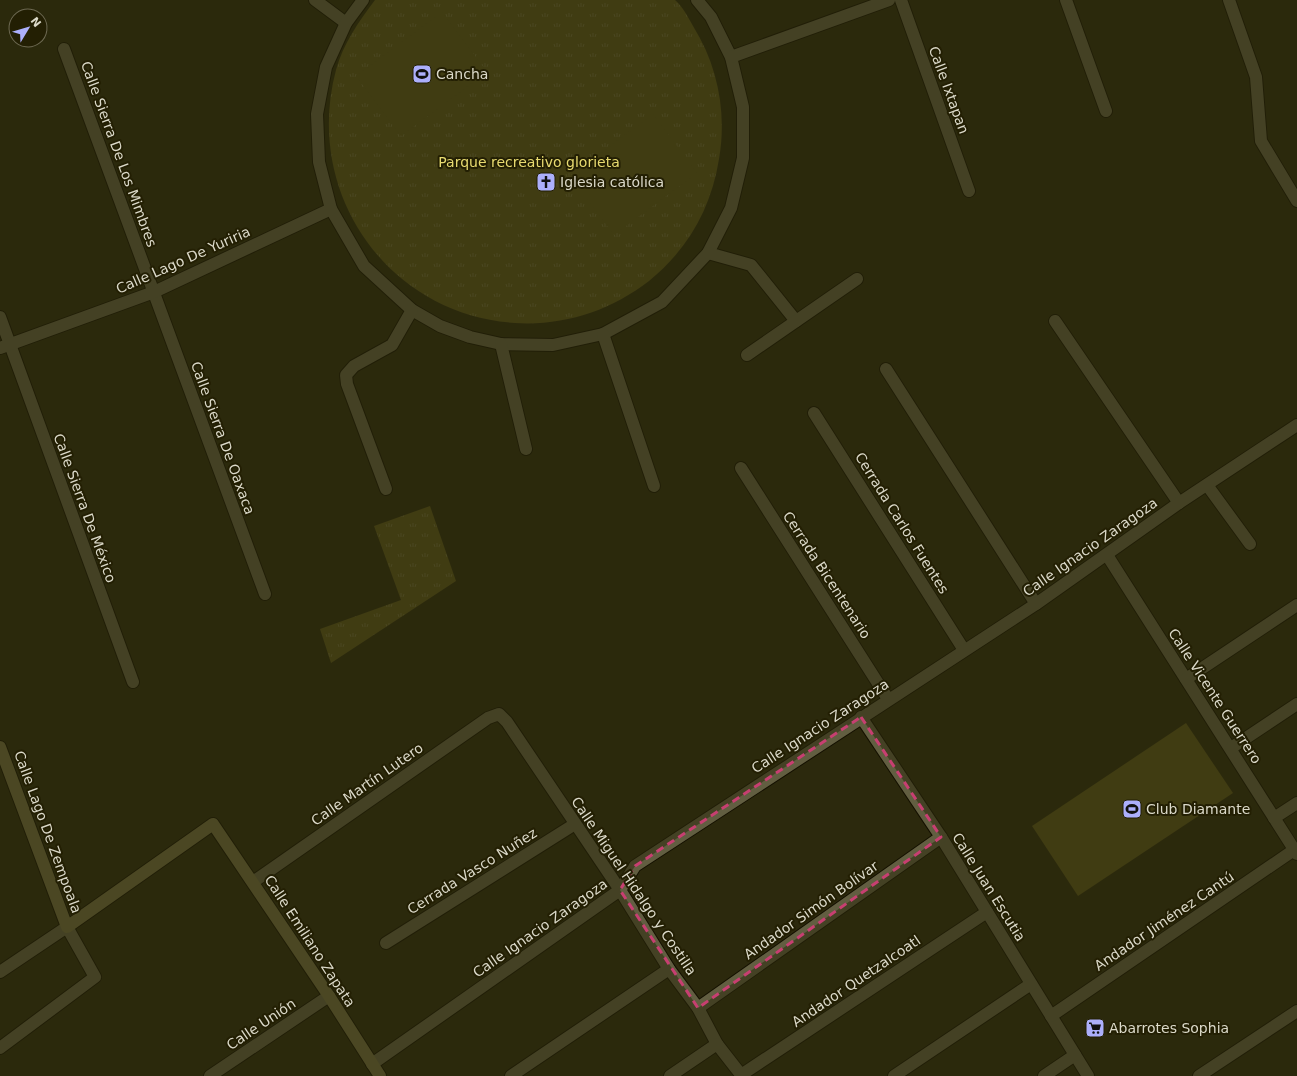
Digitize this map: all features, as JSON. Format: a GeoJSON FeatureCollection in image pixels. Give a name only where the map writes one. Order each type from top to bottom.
{"type":"FeatureCollection","features":[{"type":"Feature","properties":{"kind":"street"},"geometry":{"type":"LineString","coordinates":[[315,0],[346,23]]}},
{"type":"Feature","properties":{"kind":"street"},"geometry":{"type":"LineString","coordinates":[[363,0],[346,23],[326,67],[317,114],[319,162],[331,209],[364,266],[412,310],[440,326],[470,337],[502,344],[553,346],[603,334],[662,302],[708,253],[732,208],[743,158],[743,107],[731,57],[711,17],[697,0]]}},
{"type":"Feature","properties":{"kind":"street"},"geometry":{"type":"LineString","coordinates":[[731,57],[889,0]]}},
{"type":"Feature","properties":{"kind":"street","name":"Calle Ixtapan"},"geometry":{"type":"LineString","coordinates":[[901,0],[969,191]]}},
{"type":"Feature","properties":{"kind":"street"},"geometry":{"type":"LineString","coordinates":[[1066,0],[1106,110]]}},
{"type":"Feature","properties":{"kind":"street"},"geometry":{"type":"LineString","coordinates":[[1230,0],[1256,77],[1261,141],[1297,201]]}},
{"type":"Feature","properties":{"kind":"street","name":"Calle Sierra De Los Mimbres"},"geometry":{"type":"LineString","coordinates":[[64,49],[154,292]]}},
{"type":"Feature","properties":{"kind":"street","name":"Calle Lago De Yuriria"},"geometry":{"type":"LineString","coordinates":[[5,346],[154,292],[331,209]]}},
{"type":"Feature","properties":{"kind":"street"},"geometry":{"type":"LineString","coordinates":[[708,253],[751,265],[796,321]]}},
{"type":"Feature","properties":{"kind":"street"},"geometry":{"type":"LineString","coordinates":[[747,355],[857,279]]}},
{"type":"Feature","properties":{"kind":"street","name":"Calle Sierra De Oaxaca"},"geometry":{"type":"LineString","coordinates":[[154,292],[265,594]]}},
{"type":"Feature","properties":{"kind":"street"},"geometry":{"type":"LineString","coordinates":[[386,489],[347,384],[346,374],[354,366],[392,345],[412,310]]}},
{"type":"Feature","properties":{"kind":"street","name":"Calle Sierra De México"},"geometry":{"type":"LineString","coordinates":[[0,317],[5,346],[133,682]]}},
{"type":"Feature","properties":{"kind":"street"},"geometry":{"type":"LineString","coordinates":[[1055,321],[1179,503]]}},
{"type":"Feature","properties":{"kind":"street"},"geometry":{"type":"LineString","coordinates":[[603,334],[654,486]]}},
{"type":"Feature","properties":{"kind":"street"},"geometry":{"type":"LineString","coordinates":[[502,344],[526,449]]}},
{"type":"Feature","properties":{"kind":"street"},"geometry":{"type":"LineString","coordinates":[[886,369],[1036,604]]}},
{"type":"Feature","properties":{"kind":"street","name":"Cerrada Carlos Fuentes"},"geometry":{"type":"LineString","coordinates":[[814,413],[964,650]]}},
{"type":"Feature","properties":{"kind":"street","name":"Calle Ignacio Zaragoza"},"geometry":{"type":"LineString","coordinates":[[372,1064],[620,890],[635,866],[888,699],[1036,604],[1179,503],[1297,425]]}},
{"type":"Feature","properties":{"kind":"street","name":"Cerrada Bicentenario"},"geometry":{"type":"LineString","coordinates":[[741,468],[888,699]]}},
{"type":"Feature","properties":{"kind":"street"},"geometry":{"type":"LineString","coordinates":[[1207,485],[1250,544]]}},
{"type":"Feature","properties":{"kind":"street","name":"Calle Vicente Guerrero"},"geometry":{"type":"LineString","coordinates":[[1107,555],[1296,852]]}},
{"type":"Feature","properties":{"kind":"street"},"geometry":{"type":"LineString","coordinates":[[1186,679],[1297,606]]}},
{"type":"Feature","properties":{"kind":"street"},"geometry":{"type":"LineString","coordinates":[[1230,748],[1297,704]]}},
{"type":"Feature","properties":{"kind":"street","name":"Calle Miguel Hidalgo y Costilla"},"geometry":{"type":"LineString","coordinates":[[499,714],[507,722],[620,890],[669,969],[698,1008],[717,1044],[742,1075]]}},
{"type":"Feature","properties":{"kind":"street","name":"Calle Martín Lutero"},"geometry":{"type":"LineString","coordinates":[[253,882],[488,718],[499,714]]}},
{"type":"Feature","properties":{"kind":"street","name":"Calle Juan Escutia"},"geometry":{"type":"LineString","coordinates":[[861,717],[941,837],[1088,1076]]}},
{"type":"Feature","properties":{"kind":"street","name":"Calle Lago De Zempoala"},"geometry":{"type":"LineString","coordinates":[[0,747],[67,927]]}},
{"type":"Feature","properties":{"kind":"street"},"geometry":{"type":"LineString","coordinates":[[1274,818],[1297,803]]}},
{"type":"Feature","properties":{"kind":"street","name":"Calle Emiliano Zapata"},"geometry":{"type":"LineString","coordinates":[[67,927],[214,824],[329,996],[380,1076]]}},
{"type":"Feature","properties":{"kind":"street","name":"Cerrada Vasco Nuñez"},"geometry":{"type":"LineString","coordinates":[[386,943],[575,824]]}},
{"type":"Feature","properties":{"kind":"street","name":"Andador Simón Bolívar"},"geometry":{"type":"LineString","coordinates":[[698,1008],[941,837]]}},
{"type":"Feature","properties":{"kind":"street","name":"Andador Jiménez Cantú"},"geometry":{"type":"LineString","coordinates":[[1051,1016],[1296,852]]}},
{"type":"Feature","properties":{"kind":"street","name":"Andador Quetzalcoatl"},"geometry":{"type":"LineString","coordinates":[[742,1075],[987,912]]}},
{"type":"Feature","properties":{"kind":"street"},"geometry":{"type":"LineString","coordinates":[[0,972],[67,927],[96,977],[0,1048]]}},
{"type":"Feature","properties":{"kind":"street"},"geometry":{"type":"LineString","coordinates":[[511,1076],[669,969]]}},
{"type":"Feature","properties":{"kind":"street"},"geometry":{"type":"LineString","coordinates":[[894,1076],[1031,984]]}},
{"type":"Feature","properties":{"kind":"street","name":"Calle Unión"},"geometry":{"type":"LineString","coordinates":[[210,1076],[329,996]]}},
{"type":"Feature","properties":{"kind":"street"},"geometry":{"type":"LineString","coordinates":[[1199,1076],[1297,1011]]}},
{"type":"Feature","properties":{"kind":"street"},"geometry":{"type":"LineString","coordinates":[[670,1076],[717,1044]]}},
{"type":"Feature","properties":{"kind":"street"},"geometry":{"type":"LineString","coordinates":[[1044,1076],[1075,1054]]}},
{"type":"Feature","properties":{"kind":"highlighted area"},"geometry":{"type":"Polygon","coordinates":[[[861,717],[941,837],[698,1008],[620,890],[635,866],[861,717]]]}},
{"type":"Feature","properties":{"kind":"green space","name":"Parque recreativo glorieta"},"geometry":{"type":"Polygon","coordinates":[[[375,0],[675,0],[687,16],[702,41],[709,57],[718,90],[722,124],[719,159],[710,195],[704,211],[686,242],[663,269],[634,292],[602,308],[569,319],[533,323],[515,323],[469,315],[429,297],[394,272],[366,240],[345,202],[332,160],[329,116],[336,70],[339,60],[352,33],[375,0]]]}},
{"type":"Feature","properties":{"kind":"green space","name":"Cancha"},"geometry":{"type":"Polygon","coordinates":[[[442,12],[487,72],[401,136],[356,76],[442,12]]]}},
{"type":"Feature","properties":{"kind":"green space"},"geometry":{"type":"Polygon","coordinates":[[[653,114],[697,173],[614,235],[570,176],[653,114]]]}},
{"type":"Feature","properties":{"kind":"green space"},"geometry":{"type":"Polygon","coordinates":[[[430,506],[456,581],[331,663],[320,629],[401,600],[374,526],[430,506]]]}},
{"type":"Feature","properties":{"kind":"green space","name":"Club Diamante"},"geometry":{"type":"Polygon","coordinates":[[[1186,723],[1233,793],[1078,896],[1032,826],[1186,723]]]}},
{"type":"Feature","properties":{"kind":"place","name":"Cancha"},"geometry":{"type":"Point","coordinates":[422,74]}},
{"type":"Feature","properties":{"kind":"place","name":"Iglesia católica"},"geometry":{"type":"Point","coordinates":[546,182]}},
{"type":"Feature","properties":{"kind":"place","name":"Club Diamante"},"geometry":{"type":"Point","coordinates":[1132,809]}},
{"type":"Feature","properties":{"kind":"place","name":"Abarrotes Sophia"},"geometry":{"type":"Point","coordinates":[1095,1028]}}]}
